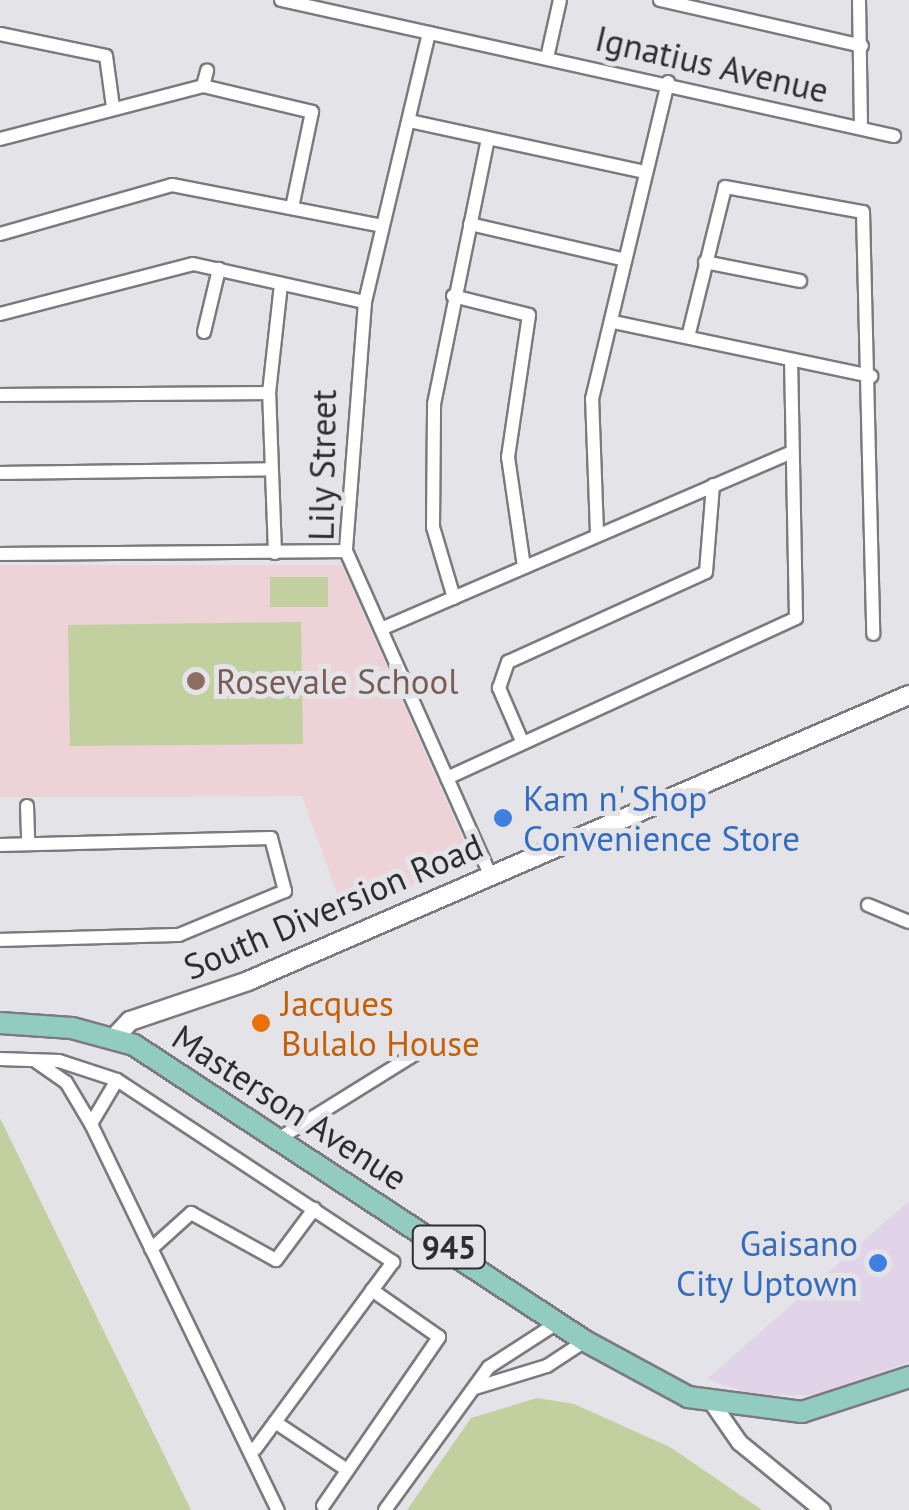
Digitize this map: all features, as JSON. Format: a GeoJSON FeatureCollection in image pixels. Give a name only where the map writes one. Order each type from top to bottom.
{"type":"FeatureCollection","features":[{"type":"Feature","properties":{"kind":"main road","name":"South Diversion Road"},"geometry":{"type":"LineString","coordinates":[[116,1036],[130,1021],[491,876],[909,695]]}},
{"type":"Feature","properties":{"kind":"main road","name":"Masterson Avenue"},"geometry":{"type":"LineString","coordinates":[[0,1023],[116,1036],[280,1138],[585,1341],[714,1406],[816,1410],[909,1377]]}},
{"type":"Feature","properties":{"kind":"street","name":"Ignatius Avenue"},"geometry":{"type":"LineString","coordinates":[[281,0],[668,82],[894,136]]}},
{"type":"Feature","properties":{"kind":"street"},"geometry":{"type":"LineString","coordinates":[[547,58],[560,0]]}},
{"type":"Feature","properties":{"kind":"street"},"geometry":{"type":"LineString","coordinates":[[660,0],[862,46]]}},
{"type":"Feature","properties":{"kind":"street"},"geometry":{"type":"LineString","coordinates":[[859,0],[861,128]]}},
{"type":"Feature","properties":{"kind":"street","name":"Lily Street"},"geometry":{"type":"LineString","coordinates":[[429,32],[365,302],[346,551],[491,876]]}},
{"type":"Feature","properties":{"kind":"street"},"geometry":{"type":"LineString","coordinates":[[0,34],[106,56],[113,107]]}},
{"type":"Feature","properties":{"kind":"street"},"geometry":{"type":"LineString","coordinates":[[203,86],[207,71]]}},
{"type":"Feature","properties":{"kind":"street"},"geometry":{"type":"LineString","coordinates":[[598,533],[590,418],[614,322],[622,259],[641,171],[668,82]]}},
{"type":"Feature","properties":{"kind":"street"},"geometry":{"type":"LineString","coordinates":[[0,139],[203,86],[312,112],[293,203]]}},
{"type":"Feature","properties":{"kind":"street"},"geometry":{"type":"LineString","coordinates":[[409,121],[641,171]]}},
{"type":"Feature","properties":{"kind":"street"},"geometry":{"type":"LineString","coordinates":[[454,598],[433,527],[434,404],[453,296],[488,140]]}},
{"type":"Feature","properties":{"kind":"street"},"geometry":{"type":"LineString","coordinates":[[0,234],[172,185],[293,203],[382,226]]}},
{"type":"Feature","properties":{"kind":"street"},"geometry":{"type":"LineString","coordinates":[[688,337],[725,187],[863,212],[871,376],[873,634]]}},
{"type":"Feature","properties":{"kind":"street"},"geometry":{"type":"LineString","coordinates":[[470,224],[622,259]]}},
{"type":"Feature","properties":{"kind":"street"},"geometry":{"type":"LineString","coordinates":[[705,262],[800,280]]}},
{"type":"Feature","properties":{"kind":"street"},"geometry":{"type":"LineString","coordinates":[[0,314],[167,268],[219,269],[365,302]]}},
{"type":"Feature","properties":{"kind":"street"},"geometry":{"type":"LineString","coordinates":[[204,332],[219,269]]}},
{"type":"Feature","properties":{"kind":"street"},"geometry":{"type":"LineString","coordinates":[[276,553],[269,393],[281,284]]}},
{"type":"Feature","properties":{"kind":"street"},"geometry":{"type":"LineString","coordinates":[[453,296],[529,315],[508,441],[524,567]]}},
{"type":"Feature","properties":{"kind":"street"},"geometry":{"type":"LineString","coordinates":[[614,322],[871,376]]}},
{"type":"Feature","properties":{"kind":"street"},"geometry":{"type":"LineString","coordinates":[[447,778],[521,739],[796,618],[791,361]]}},
{"type":"Feature","properties":{"kind":"street"},"geometry":{"type":"LineString","coordinates":[[0,396],[269,393]]}},
{"type":"Feature","properties":{"kind":"street"},"geometry":{"type":"LineString","coordinates":[[381,629],[792,452]]}},
{"type":"Feature","properties":{"kind":"street"},"geometry":{"type":"LineString","coordinates":[[0,473],[270,469]]}},
{"type":"Feature","properties":{"kind":"street"},"geometry":{"type":"LineString","coordinates":[[521,739],[500,688],[508,662],[706,572],[713,484]]}},
{"type":"Feature","properties":{"kind":"street"},"geometry":{"type":"LineString","coordinates":[[0,554],[346,551]]}},
{"type":"Feature","properties":{"kind":"street"},"geometry":{"type":"LineString","coordinates":[[27,806],[28,844]]}},
{"type":"Feature","properties":{"kind":"street"},"geometry":{"type":"LineString","coordinates":[[0,845],[271,838],[285,891],[180,935],[0,940]]}},
{"type":"Feature","properties":{"kind":"street"},"geometry":{"type":"LineString","coordinates":[[868,905],[909,922]]}},
{"type":"Feature","properties":{"kind":"street"},"geometry":{"type":"LineString","coordinates":[[280,1138],[415,1054]]}},
{"type":"Feature","properties":{"kind":"street"},"geometry":{"type":"LineString","coordinates":[[0,1059],[30,1059],[116,1080],[393,1262],[256,1449]]}},
{"type":"Feature","properties":{"kind":"street"},"geometry":{"type":"LineString","coordinates":[[30,1059],[60,1074],[90,1124],[256,1449],[278,1510]]}},
{"type":"Feature","properties":{"kind":"street"},"geometry":{"type":"LineString","coordinates":[[90,1124],[116,1080]]}},
{"type":"Feature","properties":{"kind":"street"},"geometry":{"type":"LineString","coordinates":[[151,1249],[191,1212],[276,1260],[314,1209]]}},
{"type":"Feature","properties":{"kind":"street"},"geometry":{"type":"LineString","coordinates":[[324,1506],[439,1337],[372,1290]]}},
{"type":"Feature","properties":{"kind":"street"},"geometry":{"type":"LineString","coordinates":[[385,1510],[489,1367],[558,1323]]}},
{"type":"Feature","properties":{"kind":"street"},"geometry":{"type":"LineString","coordinates":[[474,1388],[547,1366],[585,1341]]}},
{"type":"Feature","properties":{"kind":"street"},"geometry":{"type":"LineString","coordinates":[[714,1406],[739,1442],[822,1510]]}},
{"type":"Feature","properties":{"kind":"street"},"geometry":{"type":"LineString","coordinates":[[275,1422],[347,1470]]}},
{"type":"Feature","properties":{"kind":"shaded area","name":"Rosevale School"},"geometry":{"type":"Polygon","coordinates":[[[0,565],[342,565],[472,859],[345,915],[302,796],[0,797],[0,565]]]}},
{"type":"Feature","properties":{"kind":"shaded area","name":"Gaisano City Uptown"},"geometry":{"type":"Polygon","coordinates":[[[909,1201],[909,1362],[817,1395],[754,1395],[707,1379],[909,1201]]]}},
{"type":"Feature","properties":{"kind":"green space"},"geometry":{"type":"Polygon","coordinates":[[[270,577],[328,577],[328,607],[270,607],[270,577]]]}},
{"type":"Feature","properties":{"kind":"green space"},"geometry":{"type":"Polygon","coordinates":[[[301,622],[303,744],[70,746],[68,625],[301,622]]]}},
{"type":"Feature","properties":{"kind":"green space"},"geometry":{"type":"Polygon","coordinates":[[[0,1118],[191,1510],[0,1510],[0,1118]]]}},
{"type":"Feature","properties":{"kind":"green space"},"geometry":{"type":"Polygon","coordinates":[[[537,1398],[574,1404],[670,1447],[762,1510],[407,1510],[471,1418],[537,1398]]]}},
{"type":"Feature","properties":{"kind":"place","name":"Rosevale School"},"geometry":{"type":"Point","coordinates":[196,681]}},
{"type":"Feature","properties":{"kind":"place","name":"Kam n' Shop Convenience Store"},"geometry":{"type":"Point","coordinates":[503,818]}},
{"type":"Feature","properties":{"kind":"place","name":"Jacques Bulalo House"},"geometry":{"type":"Point","coordinates":[261,1023]}},
{"type":"Feature","properties":{"kind":"place","name":"Gaisano City Uptown"},"geometry":{"type":"Point","coordinates":[878,1263]}}]}
